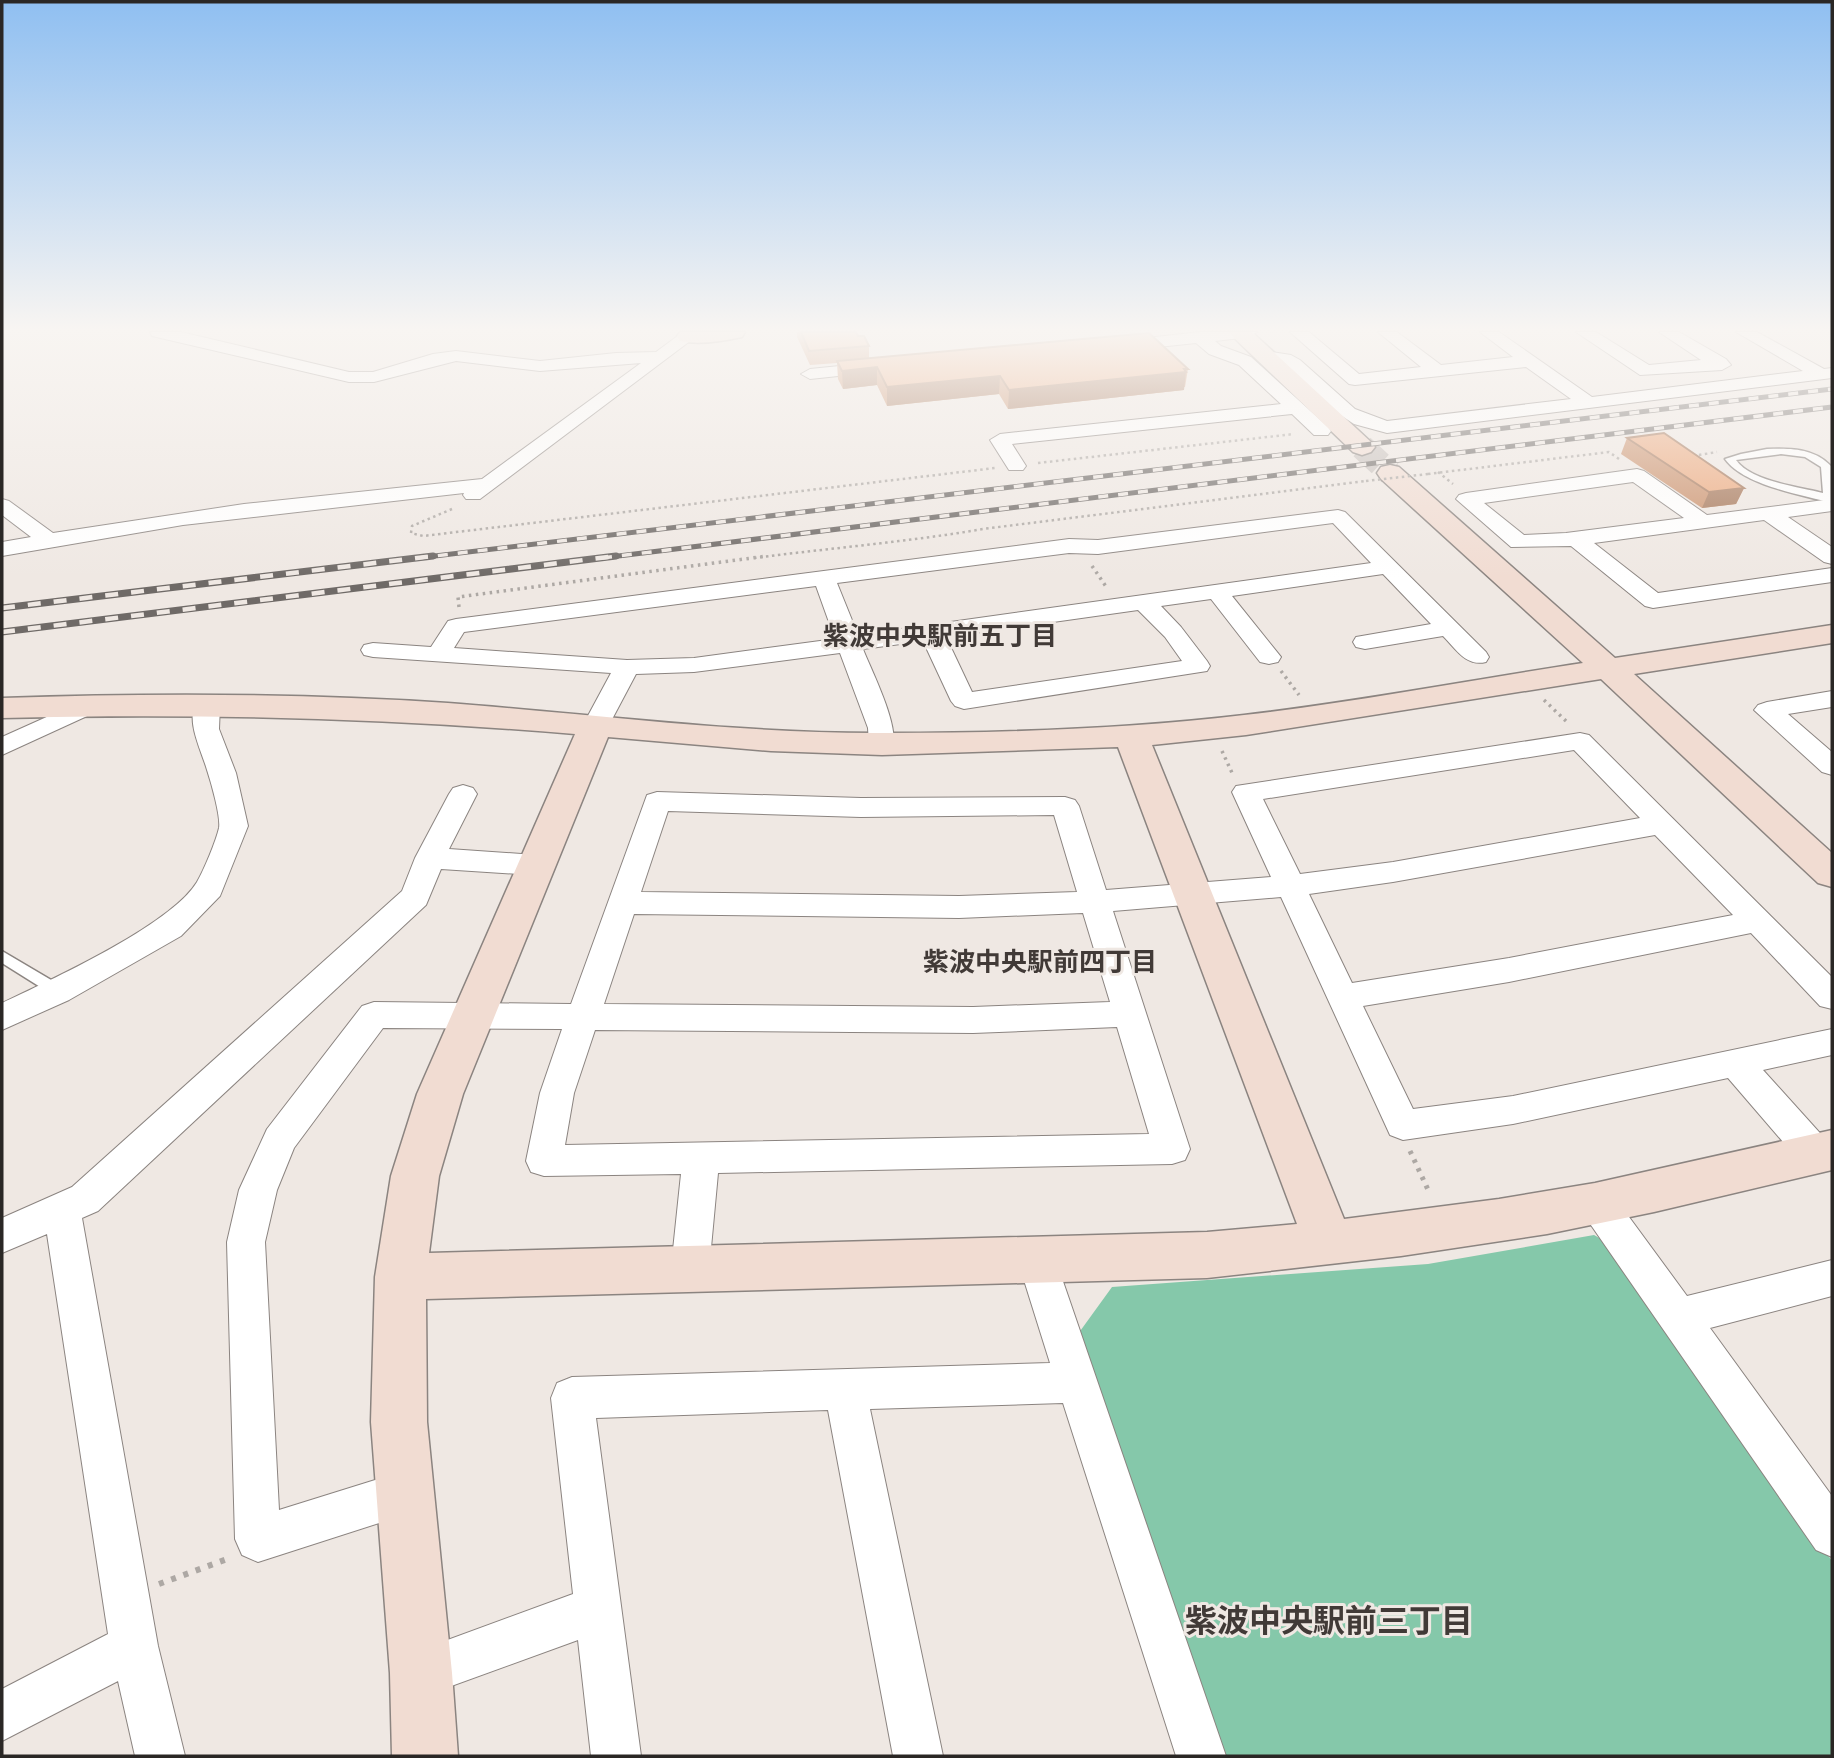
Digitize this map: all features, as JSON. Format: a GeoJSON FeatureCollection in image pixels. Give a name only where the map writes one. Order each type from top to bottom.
{"type":"FeatureCollection","features":[{"type":"Feature","properties":{"kind":"street"},"geometry":{"type":"LineString","coordinates":[[456,507],[583,414]]}},
{"type":"Feature","properties":{"kind":"street"},"geometry":{"type":"LineString","coordinates":[[1016,466],[1000,440],[1239,414]]}},
{"type":"Feature","properties":{"kind":"street"},"geometry":{"type":"LineString","coordinates":[[1302,414],[1321,431]]}},
{"type":"Feature","properties":{"kind":"street"},"geometry":{"type":"LineString","coordinates":[[1327,414],[1362,447]]}},
{"type":"Feature","properties":{"kind":"street"},"geometry":{"type":"LineString","coordinates":[[1351,414],[1372,426],[1387,427],[1496,414]]}},
{"type":"Feature","properties":{"kind":"street"},"geometry":{"type":"LineString","coordinates":[[1703,522],[1637,475],[1466,499],[1519,542],[1576,539],[1832,505]]}},
{"type":"Feature","properties":{"kind":"street"},"geometry":{"type":"LineString","coordinates":[[1378,477],[1610,670],[1832,874]]}},
{"type":"Feature","properties":{"kind":"street"},"geometry":{"type":"LineString","coordinates":[[2,549],[292,503],[489,484]]}},
{"type":"Feature","properties":{"kind":"street"},"geometry":{"type":"LineString","coordinates":[[2,505],[49,540]]}},
{"type":"Feature","properties":{"kind":"street"},"geometry":{"type":"LineString","coordinates":[[1769,514],[1832,557]]}},
{"type":"Feature","properties":{"kind":"street"},"geometry":{"type":"LineString","coordinates":[[439,653],[456,626],[460,625],[1079,546],[1098,547],[1338,516],[1477,657]]}},
{"type":"Feature","properties":{"kind":"street"},"geometry":{"type":"LineString","coordinates":[[1576,539],[1653,601],[1832,575]]}},
{"type":"Feature","properties":{"kind":"street"},"geometry":{"type":"LineString","coordinates":[[373,650],[627,667],[707,663],[1388,567]]}},
{"type":"Feature","properties":{"kind":"street"},"geometry":{"type":"LineString","coordinates":[[824,578],[881,728],[883,744]]}},
{"type":"Feature","properties":{"kind":"street"},"geometry":{"type":"LineString","coordinates":[[1216,591],[1269,657]]}},
{"type":"Feature","properties":{"kind":"street"},"geometry":{"type":"LineString","coordinates":[[931,631],[964,701],[1198,666],[1173,632],[1143,601]]}},
{"type":"Feature","properties":{"kind":"street"},"geometry":{"type":"LineString","coordinates":[[1365,642],[1449,628]]}},
{"type":"Feature","properties":{"kind":"street"},"geometry":{"type":"LineString","coordinates":[[2,708],[207,704],[444,713],[771,740],[883,744],[1010,743],[1131,736],[1246,725],[1832,634]]}},
{"type":"Feature","properties":{"kind":"street"},"geometry":{"type":"LineString","coordinates":[[425,1756],[421,1672],[398,1422],[400,1277],[415,1176],[440,1094],[471,1016],[596,725],[627,667]]}},
{"type":"Feature","properties":{"kind":"street"},"geometry":{"type":"LineString","coordinates":[[1832,699],[1767,710],[1832,765]]}},
{"type":"Feature","properties":{"kind":"street"},"geometry":{"type":"LineString","coordinates":[[2,1017],[58,991],[170,928],[209,889],[234,826],[222,773],[206,729],[207,704]]}},
{"type":"Feature","properties":{"kind":"street"},"geometry":{"type":"LineString","coordinates":[[2,747],[89,706]]}},
{"type":"Feature","properties":{"kind":"street"},"geometry":{"type":"LineString","coordinates":[[1131,736],[1329,1243]]}},
{"type":"Feature","properties":{"kind":"street"},"geometry":{"type":"LineString","coordinates":[[1832,997],[1580,741],[1309,785],[1245,792],[1403,1125],[1513,1110],[1832,1042]]}},
{"type":"Feature","properties":{"kind":"street"},"geometry":{"type":"LineString","coordinates":[[2,1236],[85,1199],[415,897],[430,858],[463,794]]}},
{"type":"Feature","properties":{"kind":"street"},"geometry":{"type":"LineString","coordinates":[[657,802],[853,809],[966,810],[1065,806],[1096,902],[1128,1014],[1172,1149],[544,1161],[557,1093],[657,802]]}},
{"type":"Feature","properties":{"kind":"street"},"geometry":{"type":"LineString","coordinates":[[622,903],[959,907],[1096,902],[1290,886],[1393,872],[1662,824]]}},
{"type":"Feature","properties":{"kind":"street"},"geometry":{"type":"LineString","coordinates":[[430,858],[536,865]]}},
{"type":"Feature","properties":{"kind":"street"},"geometry":{"type":"LineString","coordinates":[[1343,997],[1509,970],[1757,921]]}},
{"type":"Feature","properties":{"kind":"street"},"geometry":{"type":"LineString","coordinates":[[404,1493],[258,1539],[246,1242],[258,1190],[280,1140],[374,1015],[583,1019],[973,1020],[1128,1014]]}},
{"type":"Feature","properties":{"kind":"street"},"geometry":{"type":"LineString","coordinates":[[1737,1063],[1824,1152]]}},
{"type":"Feature","properties":{"kind":"street"},"geometry":{"type":"LineString","coordinates":[[400,1277],[1206,1255],[1329,1243],[1513,1218],[1597,1203],[1824,1152]]}},
{"type":"Feature","properties":{"kind":"street"},"geometry":{"type":"LineString","coordinates":[[690,1269],[701,1157]]}},
{"type":"Feature","properties":{"kind":"street"},"geometry":{"type":"LineString","coordinates":[[1597,1203],[1828,1521]]}},
{"type":"Feature","properties":{"kind":"street"},"geometry":{"type":"LineString","coordinates":[[62,1211],[134,1646],[160,1756]]}},
{"type":"Feature","properties":{"kind":"street"},"geometry":{"type":"LineString","coordinates":[[1037,1261],[1201,1756]]}},
{"type":"Feature","properties":{"kind":"street"},"geometry":{"type":"LineString","coordinates":[[1679,1317],[1832,1278]]}},
{"type":"Feature","properties":{"kind":"street"},"geometry":{"type":"LineString","coordinates":[[616,1756],[572,1398],[1075,1381]]}},
{"type":"Feature","properties":{"kind":"street"},"geometry":{"type":"LineString","coordinates":[[845,1389],[918,1756]]}},
{"type":"Feature","properties":{"kind":"street"},"geometry":{"type":"LineString","coordinates":[[421,1672],[597,1609]]}},
{"type":"Feature","properties":{"kind":"street"},"geometry":{"type":"LineString","coordinates":[[2,1716],[134,1646]]}},
{"type":"Feature","properties":{"kind":"lane"},"geometry":{"type":"LineString","coordinates":[[1791,451],[1811,454],[1826,466],[1827,492],[1832,499],[1754,478],[1734,467],[1730,459],[1791,451]]}},
{"type":"Feature","properties":{"kind":"lane"},"geometry":{"type":"LineString","coordinates":[[2,956],[58,991]]}},
{"type":"Feature","properties":{"kind":"path"},"geometry":{"type":"LineString","coordinates":[[456,507],[412,526],[411,533],[423,536],[1321,431]]}},
{"type":"Feature","properties":{"kind":"path"},"geometry":{"type":"LineString","coordinates":[[460,625],[458,597],[866,543],[924,539],[1378,477],[1428,474],[1609,452],[1637,475]]}},
{"type":"Feature","properties":{"kind":"path"},"geometry":{"type":"LineString","coordinates":[[1079,546],[1113,597]]}},
{"type":"Feature","properties":{"kind":"path"},"geometry":{"type":"LineString","coordinates":[[1269,657],[1303,700]]}},
{"type":"Feature","properties":{"kind":"path"},"geometry":{"type":"LineString","coordinates":[[1540,696],[1577,733],[1580,741]]}},
{"type":"Feature","properties":{"kind":"path"},"geometry":{"type":"LineString","coordinates":[[1219,744],[1237,784],[1245,792]]}},
{"type":"Feature","properties":{"kind":"path"},"geometry":{"type":"LineString","coordinates":[[1403,1125],[1405,1139],[1431,1196]]}},
{"type":"Feature","properties":{"kind":"path"},"geometry":{"type":"LineString","coordinates":[[126,1596],[242,1554],[258,1539]]}},
{"type":"Feature","properties":{"kind":"green space"},"geometry":{"type":"Polygon","coordinates":[[[1594,1235],[1612,1245],[1832,1561],[1832,1756],[1224,1756],[1078,1334],[1112,1287],[1428,1264],[1594,1235]]]}},
{"type":"Feature","properties":{"kind":"building"},"geometry":{"type":"Polygon","coordinates":[[[1664,433],[1744,488],[1709,492],[1627,438],[1664,433]]]}},
{"type":"Feature","properties":{"kind":"tunnel"},"geometry":{"type":"LineString","coordinates":[[1362,447],[1390,473]]}},
{"type":"Feature","properties":{"kind":"railway"},"geometry":{"type":"LineString","coordinates":[[418,558],[1622,414]]}},
{"type":"Feature","properties":{"kind":"railway"},"geometry":{"type":"LineString","coordinates":[[602,558],[1775,414]]}},
{"type":"Feature","properties":{"kind":"railway"},"geometry":{"type":"LineString","coordinates":[[2,608],[433,556]]}},
{"type":"Feature","properties":{"kind":"railway"},"geometry":{"type":"LineString","coordinates":[[2,632],[616,556]]}},
{"type":"Feature","properties":{"kind":"district","name":"紫波中央駅前五丁目"},"geometry":{"type":"Point","coordinates":[940,636]}},
{"type":"Feature","properties":{"kind":"district","name":"紫波中央駅前四丁目"},"geometry":{"type":"Point","coordinates":[1040,962]}},
{"type":"Feature","properties":{"kind":"district","name":"紫波中央駅前三丁目"},"geometry":{"type":"Point","coordinates":[1329,1621]}}]}
